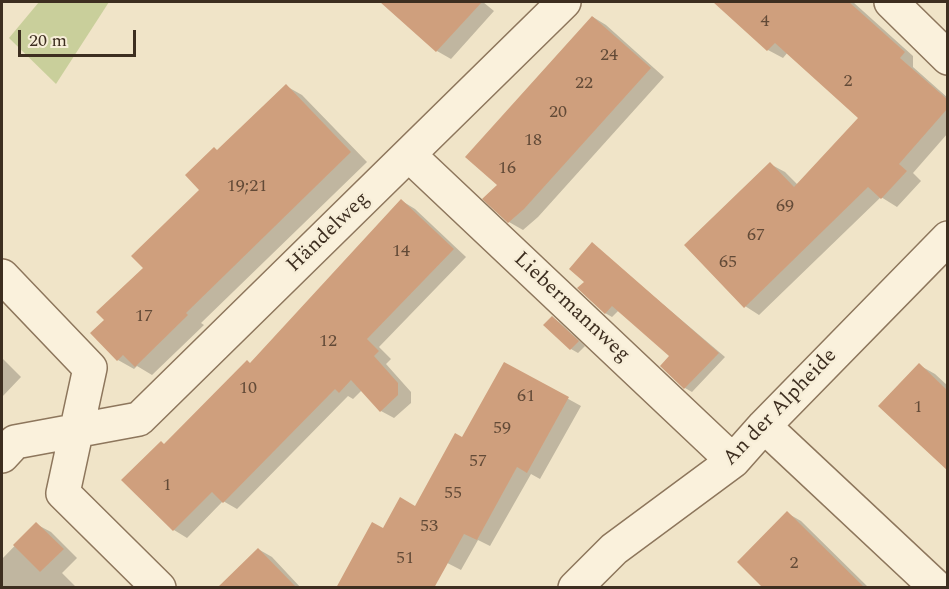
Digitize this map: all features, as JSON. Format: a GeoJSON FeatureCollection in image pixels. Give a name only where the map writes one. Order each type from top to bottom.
{"type":"FeatureCollection","features":[{"type":"Feature","properties":{"kind":"street","name":"Händelweg"},"geometry":{"type":"LineString","coordinates":[[2,456],[15,442],[139,419],[564,2]]}},
{"type":"Feature","properties":{"kind":"street"},"geometry":{"type":"LineString","coordinates":[[891,2],[948,58]]}},
{"type":"Feature","properties":{"kind":"street","name":"Liebermannweg"},"geometry":{"type":"LineString","coordinates":[[408,154],[732,461]]}},
{"type":"Feature","properties":{"kind":"street","name":"An der Alpheide"},"geometry":{"type":"LineString","coordinates":[[575,588],[614,549],[732,461],[948,238]]}},
{"type":"Feature","properties":{"kind":"street"},"geometry":{"type":"LineString","coordinates":[[2,276],[90,368],[63,493],[159,588]]}},
{"type":"Feature","properties":{"kind":"street"},"geometry":{"type":"LineString","coordinates":[[764,426],[937,588]]}},
{"type":"Feature","properties":{"kind":"green space"},"geometry":{"type":"Polygon","coordinates":[[[39,2],[109,2],[56,84],[9,38],[39,2]]]}},
{"type":"Feature","properties":{"kind":"building"},"geometry":{"type":"Polygon","coordinates":[[[380,2],[482,2],[436,52],[380,2]]]}},
{"type":"Feature","properties":{"kind":"building"},"geometry":{"type":"Polygon","coordinates":[[[713,2],[849,2],[905,52],[900,58],[948,100],[948,108],[899,164],[907,171],[881,199],[868,187],[744,308],[684,245],[770,162],[794,187],[858,118],[775,43],[767,51],[713,2]]]}},
{"type":"Feature","properties":{"kind":"building"},"geometry":{"type":"Polygon","coordinates":[[[592,16],[651,68],[524,209],[508,223],[482,199],[497,185],[465,157],[592,16]]]}},
{"type":"Feature","properties":{"kind":"building"},"geometry":{"type":"Polygon","coordinates":[[[286,84],[351,152],[186,313],[188,315],[135,367],[123,355],[117,361],[90,333],[104,320],[96,312],[143,268],[131,256],[199,190],[185,175],[214,147],[217,150],[286,84]]]}},
{"type":"Feature","properties":{"kind":"building"},"geometry":{"type":"Polygon","coordinates":[[[401,199],[454,249],[367,339],[379,351],[374,356],[398,383],[398,395],[380,412],[351,380],[339,393],[335,389],[223,503],[212,492],[173,531],[121,480],[161,441],[164,444],[247,360],[250,363],[401,199]]]}},
{"type":"Feature","properties":{"kind":"building"},"geometry":{"type":"Polygon","coordinates":[[[592,242],[719,353],[684,389],[660,366],[669,356],[612,306],[605,314],[577,288],[584,282],[569,269],[592,242]]]}},
{"type":"Feature","properties":{"kind":"building"},"geometry":{"type":"Polygon","coordinates":[[[552,316],[579,341],[570,350],[543,325],[552,316]]]}},
{"type":"Feature","properties":{"kind":"building"},"geometry":{"type":"Polygon","coordinates":[[[504,362],[569,397],[527,473],[517,467],[477,540],[464,534],[434,588],[336,588],[372,522],[383,528],[400,497],[415,506],[455,433],[462,437],[504,362]]]}},
{"type":"Feature","properties":{"kind":"building"},"geometry":{"type":"Polygon","coordinates":[[[919,363],[948,391],[948,471],[878,406],[919,363]]]}},
{"type":"Feature","properties":{"kind":"building"},"geometry":{"type":"Polygon","coordinates":[[[787,511],[865,588],[763,588],[737,562],[787,511]]]}},
{"type":"Feature","properties":{"kind":"building"},"geometry":{"type":"Polygon","coordinates":[[[36,522],[64,549],[40,572],[13,545],[36,522]]]}},
{"type":"Feature","properties":{"kind":"building"},"geometry":{"type":"Polygon","coordinates":[[[258,548],[297,588],[217,588],[258,548]]]}}]}
